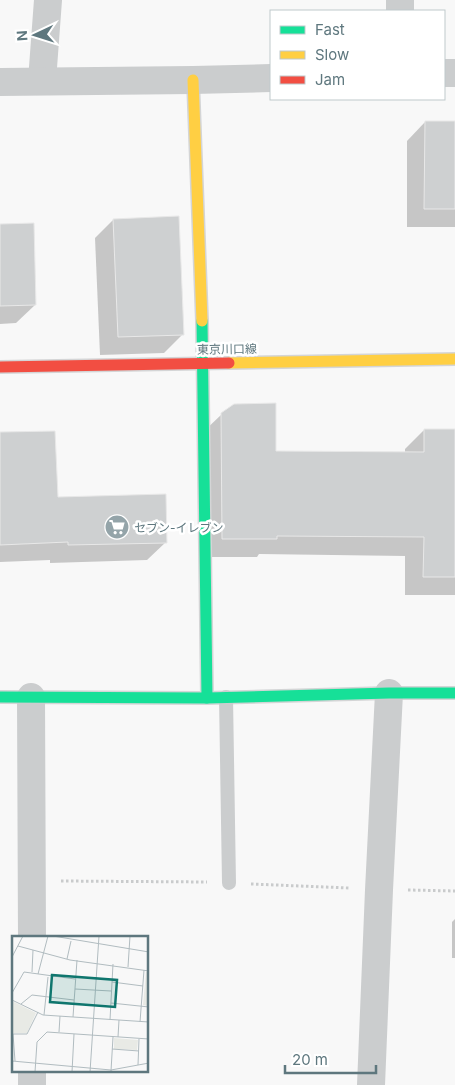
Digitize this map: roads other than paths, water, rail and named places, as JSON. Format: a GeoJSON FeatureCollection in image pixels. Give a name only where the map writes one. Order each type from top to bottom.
{"type":"FeatureCollection","features":[{"type":"Feature","properties":{"kind":"street"},"geometry":{"type":"LineString","coordinates":[[42,81],[48,0]]}},
{"type":"Feature","properties":{"kind":"street"},"geometry":{"type":"LineString","coordinates":[[0,82],[270,78]]}},
{"type":"Feature","properties":{"kind":"street"},"geometry":{"type":"LineString","coordinates":[[193,80],[202,330],[206,698]]}},
{"type":"Feature","properties":{"kind":"street","name":"東京川口線"},"geometry":{"type":"LineString","coordinates":[[0,367],[455,359]]}},
{"type":"Feature","properties":{"kind":"street"},"geometry":{"type":"LineString","coordinates":[[371,1085],[389,693]]}},
{"type":"Feature","properties":{"kind":"street"},"geometry":{"type":"LineString","coordinates":[[0,697],[206,698],[389,693],[455,694]]}},
{"type":"Feature","properties":{"kind":"street"},"geometry":{"type":"LineString","coordinates":[[31,697],[32,936]]}},
{"type":"Feature","properties":{"kind":"street"},"geometry":{"type":"LineString","coordinates":[[32,1072],[32,1085]]}},
{"type":"Feature","properties":{"kind":"lane"},"geometry":{"type":"LineString","coordinates":[[226,697],[229,882]]}},
{"type":"Feature","properties":{"kind":"place","name":"セブン-イレブン"},"geometry":{"type":"Point","coordinates":[117,527]}}]}
